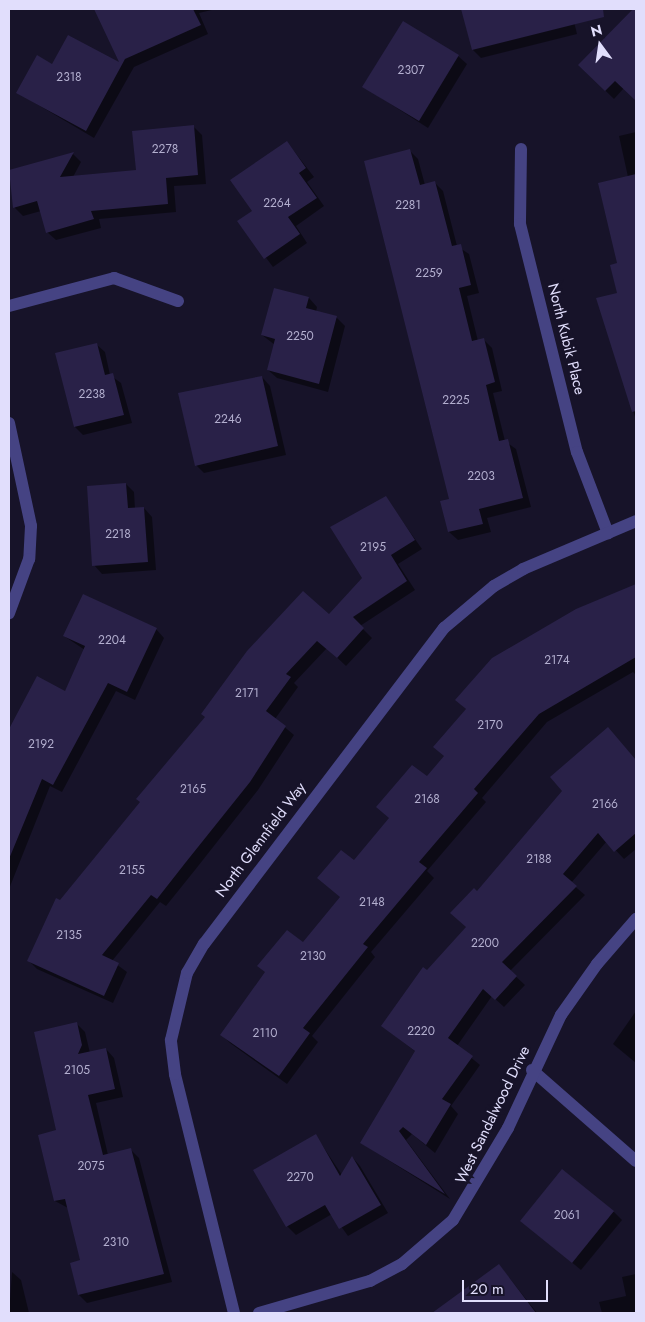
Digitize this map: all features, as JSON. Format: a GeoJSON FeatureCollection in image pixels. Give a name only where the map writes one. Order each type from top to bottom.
{"type":"FeatureCollection","features":[{"type":"Feature","properties":{"kind":"street","name":"North Kubik Place"},"geometry":{"type":"LineString","coordinates":[[521,149],[520,224],[577,452],[608,533]]}},
{"type":"Feature","properties":{"kind":"street"},"geometry":{"type":"LineString","coordinates":[[9,306],[114,278],[178,301]]}},
{"type":"Feature","properties":{"kind":"street"},"geometry":{"type":"LineString","coordinates":[[9,423],[31,526],[29,559],[9,613]]}},
{"type":"Feature","properties":{"kind":"street","name":"North Glennfield Way"},"geometry":{"type":"LineString","coordinates":[[234,1313],[175,1074],[172,1040],[187,973],[204,944],[444,628],[523,569],[636,521]]}},
{"type":"Feature","properties":{"kind":"street","name":"West Sandalwood Drive"},"geometry":{"type":"LineString","coordinates":[[259,1313],[370,1281],[430,1244],[473,1193],[532,1070],[566,1008],[636,919]]}},
{"type":"Feature","properties":{"kind":"street"},"geometry":{"type":"LineString","coordinates":[[532,1070],[636,1161]]}},
{"type":"Feature","properties":{"kind":"building"},"geometry":{"type":"Polygon","coordinates":[[[94,9],[193,9],[201,25],[125,59],[86,131],[16,93],[37,55],[52,64],[68,35],[119,62],[94,9]]]}},
{"type":"Feature","properties":{"kind":"building"},"geometry":{"type":"Polygon","coordinates":[[[461,9],[603,9],[604,17],[472,50],[461,9]]]}},
{"type":"Feature","properties":{"kind":"building"},"geometry":{"type":"Polygon","coordinates":[[[633,9],[636,9],[636,101],[615,81],[605,91],[578,65],[633,9]]]}},
{"type":"Feature","properties":{"kind":"building"},"geometry":{"type":"Polygon","coordinates":[[[403,21],[459,55],[419,121],[362,87],[403,21]]]}},
{"type":"Feature","properties":{"kind":"building"},"geometry":{"type":"Polygon","coordinates":[[[194,125],[198,175],[166,178],[168,204],[91,211],[94,219],[46,233],[37,201],[13,208],[9,170],[74,152],[60,177],[136,170],[132,131],[194,125]]]}},
{"type":"Feature","properties":{"kind":"building"},"geometry":{"type":"Polygon","coordinates":[[[287,141],[306,168],[299,173],[317,198],[288,217],[300,234],[264,259],[237,221],[252,211],[230,180],[287,141]]]}},
{"type":"Feature","properties":{"kind":"building"},"geometry":{"type":"Polygon","coordinates":[[[410,149],[420,185],[435,181],[452,246],[461,244],[471,285],[459,288],[472,341],[484,338],[495,382],[486,385],[499,441],[508,439],[523,498],[479,509],[483,524],[448,532],[440,501],[449,499],[364,161],[410,149]]]}},
{"type":"Feature","properties":{"kind":"building"},"geometry":{"type":"Polygon","coordinates":[[[636,174],[636,411],[632,412],[596,298],[617,293],[610,265],[617,263],[598,183],[636,174]]]}},
{"type":"Feature","properties":{"kind":"building"},"geometry":{"type":"Polygon","coordinates":[[[274,288],[309,297],[306,308],[337,316],[319,384],[267,370],[275,339],[261,335],[274,288]]]}},
{"type":"Feature","properties":{"kind":"building"},"geometry":{"type":"Polygon","coordinates":[[[97,343],[105,375],[113,373],[124,415],[74,427],[55,353],[97,343]]]}},
{"type":"Feature","properties":{"kind":"building"},"geometry":{"type":"Polygon","coordinates":[[[262,376],[278,446],[195,466],[178,393],[262,376]]]}},
{"type":"Feature","properties":{"kind":"building"},"geometry":{"type":"Polygon","coordinates":[[[126,483],[128,508],[144,507],[148,562],[92,566],[87,486],[126,483]]]}},
{"type":"Feature","properties":{"kind":"building"},"geometry":{"type":"Polygon","coordinates":[[[386,496],[415,540],[391,555],[407,581],[353,617],[364,628],[337,658],[317,641],[286,674],[291,677],[266,711],[286,726],[250,782],[157,899],[151,895],[102,955],[119,963],[104,996],[27,961],[56,898],[60,900],[140,802],[136,799],[205,717],[201,714],[247,651],[303,591],[329,614],[362,578],[330,527],[386,496]]]}},
{"type":"Feature","properties":{"kind":"building"},"geometry":{"type":"Polygon","coordinates":[[[636,584],[636,657],[539,714],[474,789],[478,793],[419,862],[427,868],[363,944],[368,947],[303,1028],[310,1033],[279,1076],[220,1035],[265,972],[257,966],[287,930],[303,942],[340,897],[317,878],[341,850],[354,860],[389,818],[376,807],[412,765],[427,776],[444,756],[433,747],[466,709],[455,700],[492,658],[576,609],[636,584]]]}},
{"type":"Feature","properties":{"kind":"building"},"geometry":{"type":"Polygon","coordinates":[[[83,594],[157,628],[127,692],[108,683],[53,785],[42,779],[9,859],[9,729],[37,676],[65,691],[85,646],[63,636],[83,594]]]}},
{"type":"Feature","properties":{"kind":"building"},"geometry":{"type":"Polygon","coordinates":[[[608,727],[636,760],[636,833],[614,852],[598,833],[563,874],[577,886],[502,962],[517,976],[495,1000],[483,989],[448,1038],[473,1056],[442,1099],[451,1104],[426,1145],[403,1127],[399,1131],[445,1194],[360,1143],[415,1051],[381,1026],[423,967],[427,970],[466,927],[450,913],[474,888],[477,891],[562,791],[550,777],[608,727]]]}},
{"type":"Feature","properties":{"kind":"building"},"geometry":{"type":"Polygon","coordinates":[[[77,1022],[82,1045],[78,1054],[106,1048],[115,1089],[88,1095],[103,1155],[131,1148],[164,1274],[78,1295],[70,1263],[80,1260],[65,1199],[54,1201],[38,1135],[56,1130],[34,1032],[77,1022]]]}},
{"type":"Feature","properties":{"kind":"building"},"geometry":{"type":"Polygon","coordinates":[[[316,1134],[340,1176],[352,1156],[381,1205],[339,1229],[325,1205],[286,1227],[253,1170],[316,1134]]]}},
{"type":"Feature","properties":{"kind":"building"},"geometry":{"type":"Polygon","coordinates":[[[562,1169],[614,1211],[572,1263],[520,1221],[562,1169]]]}},
{"type":"Feature","properties":{"kind":"building"},"geometry":{"type":"Polygon","coordinates":[[[499,1264],[536,1313],[432,1313],[499,1264]]]}}]}
